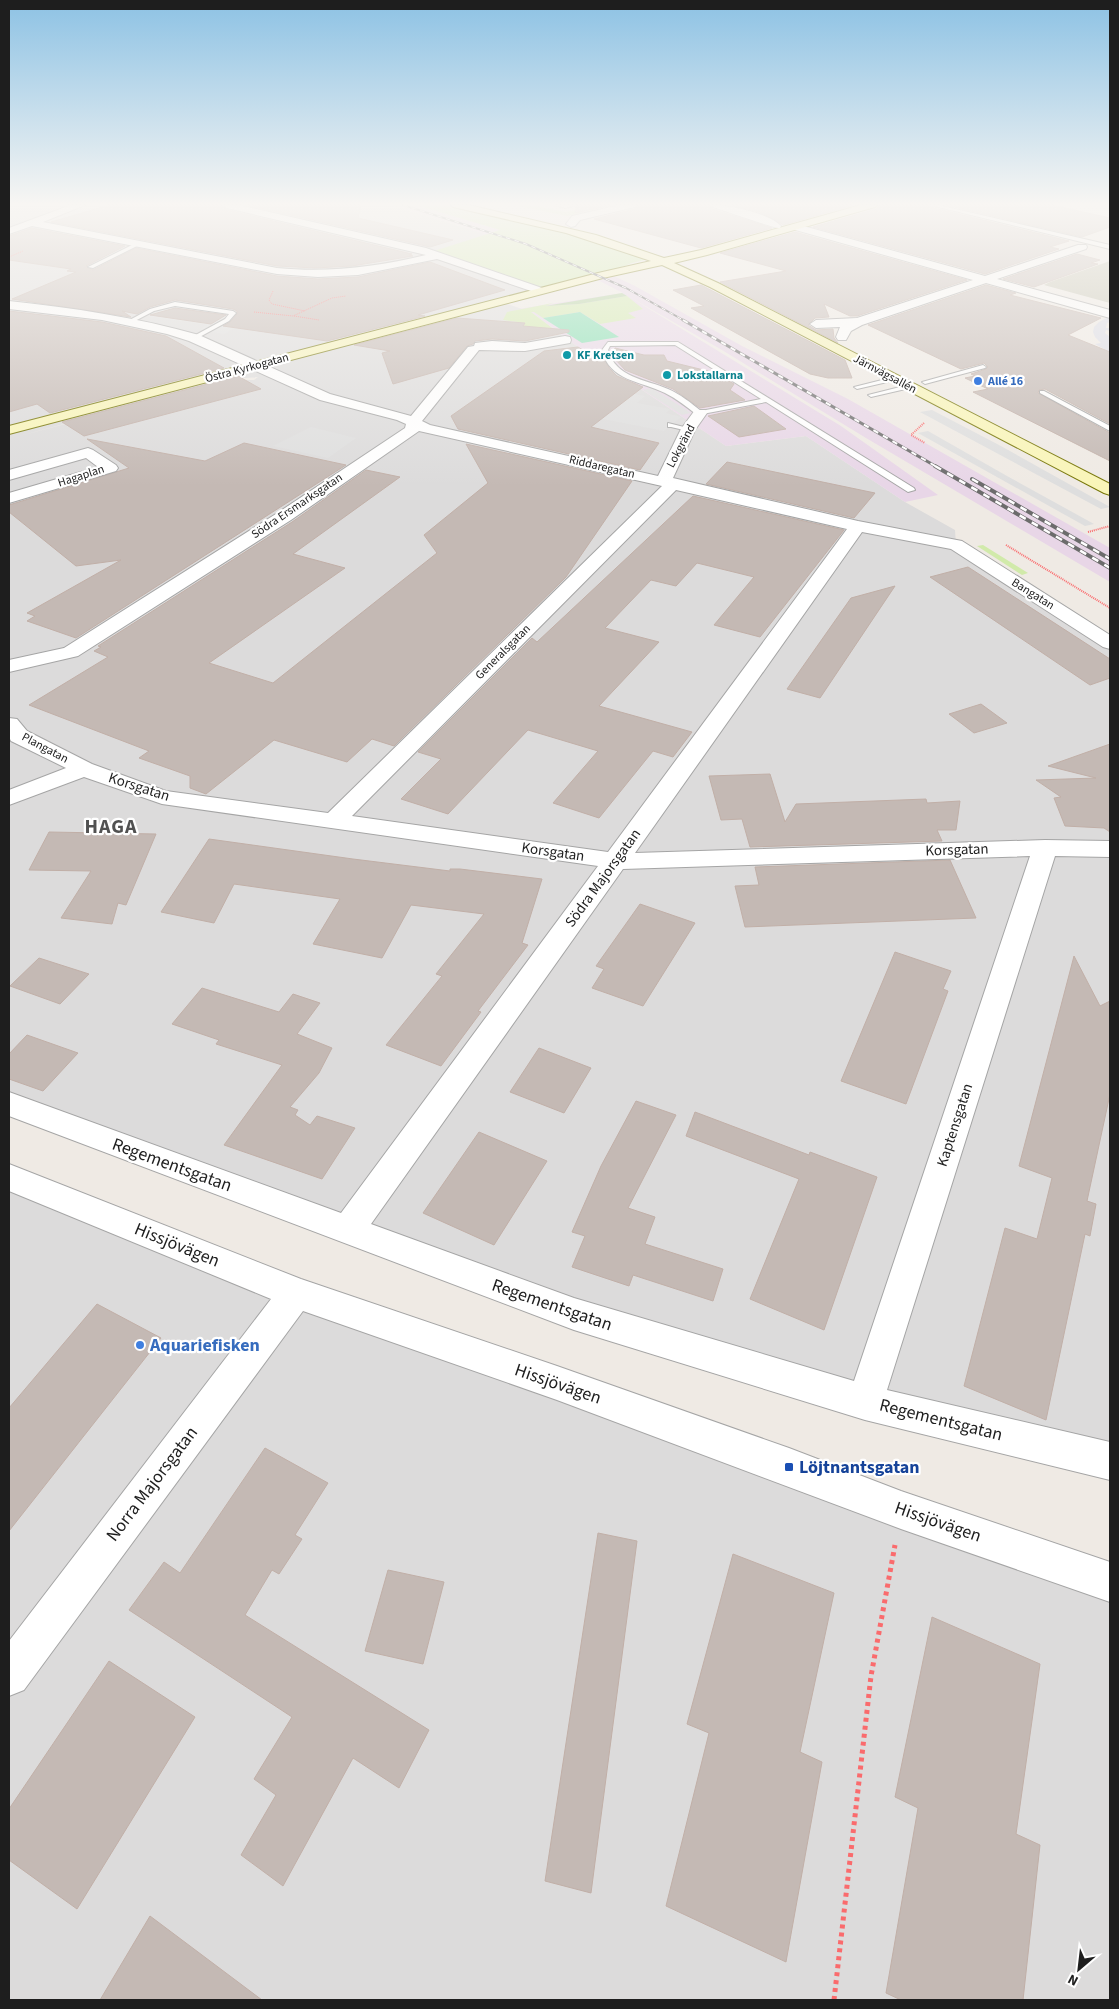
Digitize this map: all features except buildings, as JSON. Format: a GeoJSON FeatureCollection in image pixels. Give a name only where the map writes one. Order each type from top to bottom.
{"type":"FeatureCollection","features":[{"type":"Feature","properties":{"kind":"main road","name":"Östra Kyrkogatan"},"geometry":{"type":"LineString","coordinates":[[10,428],[512,299]]}},
{"type":"Feature","properties":{"kind":"main road","name":"Järnvägsallén"},"geometry":{"type":"LineString","coordinates":[[740,299],[1110,490]]}},
{"type":"Feature","properties":{"kind":"main road","name":"Järnvägsallén"},"geometry":{"type":"LineString","coordinates":[[779,304],[925,382],[1110,476]]}},
{"type":"Feature","properties":{"kind":"street"},"geometry":{"type":"LineString","coordinates":[[842,338],[845,329],[858,322],[929,299]]}},
{"type":"Feature","properties":{"kind":"street"},"geometry":{"type":"LineString","coordinates":[[1054,299],[1110,314]]}},
{"type":"Feature","properties":{"kind":"street","name":"Riddaregatan"},"geometry":{"type":"LineString","coordinates":[[9,305],[158,327],[194,338],[325,397],[402,417],[424,428],[858,526],[956,545]]}},
{"type":"Feature","properties":{"kind":"street"},"geometry":{"type":"LineString","coordinates":[[9,317],[32,307]]}},
{"type":"Feature","properties":{"kind":"street"},"geometry":{"type":"LineString","coordinates":[[816,324],[858,322]]}},
{"type":"Feature","properties":{"kind":"street","name":"Södra Ersmarksgatan"},"geometry":{"type":"LineString","coordinates":[[9,666],[71,652],[160,597],[412,430],[414,422],[477,348],[492,345],[525,347],[565,340]]}},
{"type":"Feature","properties":{"kind":"street","name":"Lokgränd"},"geometry":{"type":"LineString","coordinates":[[669,482],[688,429],[700,413]]}},
{"type":"Feature","properties":{"kind":"street","name":"Hagaplan"},"geometry":{"type":"LineString","coordinates":[[9,475],[88,453],[110,468],[9,498]]}},
{"type":"Feature","properties":{"kind":"street","name":"Generalsgatan"},"geometry":{"type":"LineString","coordinates":[[333,822],[669,482]]}},
{"type":"Feature","properties":{"kind":"street","name":"Södra Majorsgatan"},"geometry":{"type":"LineString","coordinates":[[348,1230],[858,526]]}},
{"type":"Feature","properties":{"kind":"street","name":"Bangatan"},"geometry":{"type":"LineString","coordinates":[[956,545],[1110,643]]}},
{"type":"Feature","properties":{"kind":"street","name":"Plangatan"},"geometry":{"type":"LineString","coordinates":[[9,724],[19,736],[84,769]]}},
{"type":"Feature","properties":{"kind":"street"},"geometry":{"type":"LineString","coordinates":[[9,798],[84,769]]}},
{"type":"Feature","properties":{"kind":"street","name":"Korsgatan"},"geometry":{"type":"LineString","coordinates":[[84,769],[162,797],[615,861],[1045,848],[1110,849]]}},
{"type":"Feature","properties":{"kind":"street","name":"Kaptensgatan"},"geometry":{"type":"LineString","coordinates":[[866,1402],[1045,848]]}},
{"type":"Feature","properties":{"kind":"street","name":"Regementsgatan"},"geometry":{"type":"LineString","coordinates":[[9,1104],[574,1314],[866,1402],[1110,1461]]}},
{"type":"Feature","properties":{"kind":"street","name":"Hissjövägen"},"geometry":{"type":"LineString","coordinates":[[9,1177],[296,1293],[557,1383],[790,1467],[901,1510],[1110,1582]]}},
{"type":"Feature","properties":{"kind":"street","name":"Norra Majorsgatan"},"geometry":{"type":"LineString","coordinates":[[9,1675],[296,1293]]}},
{"type":"Feature","properties":{"kind":"lane"},"geometry":{"type":"LineString","coordinates":[[129,322],[152,310],[175,304],[233,313]]}},
{"type":"Feature","properties":{"kind":"lane"},"geometry":{"type":"LineString","coordinates":[[194,338],[227,320],[233,313]]}},
{"type":"Feature","properties":{"kind":"lane"},"geometry":{"type":"LineString","coordinates":[[766,400],[700,413],[666,390],[642,384],[616,370],[606,356],[608,344],[676,343],[911,490]]}},
{"type":"Feature","properties":{"kind":"lane"},"geometry":{"type":"LineString","coordinates":[[925,382],[983,367]]}},
{"type":"Feature","properties":{"kind":"lane"},"geometry":{"type":"LineString","coordinates":[[857,387],[894,379]]}},
{"type":"Feature","properties":{"kind":"lane"},"geometry":{"type":"LineString","coordinates":[[870,395],[908,387]]}},
{"type":"Feature","properties":{"kind":"lane"},"geometry":{"type":"LineString","coordinates":[[1042,392],[1110,429]]}},
{"type":"Feature","properties":{"kind":"lane"},"geometry":{"type":"LineString","coordinates":[[671,425],[688,429]]}},
{"type":"Feature","properties":{"kind":"path"},"geometry":{"type":"LineString","coordinates":[[269,299],[272,304],[305,311]]}},
{"type":"Feature","properties":{"kind":"path"},"geometry":{"type":"LineString","coordinates":[[293,316],[330,299]]}},
{"type":"Feature","properties":{"kind":"path"},"geometry":{"type":"LineString","coordinates":[[233,313],[256,312],[319,320]]}},
{"type":"Feature","properties":{"kind":"path"},"geometry":{"type":"LineString","coordinates":[[924,423],[911,435],[925,443]]}},
{"type":"Feature","properties":{"kind":"path"},"geometry":{"type":"LineString","coordinates":[[1088,532],[1110,526]]}},
{"type":"Feature","properties":{"kind":"path"},"geometry":{"type":"LineString","coordinates":[[1067,582],[1110,608]]}},
{"type":"Feature","properties":{"kind":"path"},"geometry":{"type":"LineString","coordinates":[[834,2000],[871,1676],[901,1510]]}},
{"type":"Feature","properties":{"kind":"shaded area"},"geometry":{"type":"Polygon","coordinates":[[[9,299],[517,299],[504,303],[531,312],[578,347],[726,446],[806,436],[905,502],[955,530],[956,545],[1110,643],[1110,1461],[865,1402],[574,1314],[9,1104],[9,299]],[[258,377],[229,379],[16,437],[231,380],[254,380],[258,377]]]}},
{"type":"Feature","properties":{"kind":"shaded area"},"geometry":{"type":"Polygon","coordinates":[[[585,299],[633,299],[841,426],[938,495],[905,502],[806,436],[726,446],[578,347],[531,312],[518,309],[585,299]]]}},
{"type":"Feature","properties":{"kind":"shaded area"},"geometry":{"type":"Polygon","coordinates":[[[633,299],[658,299],[742,346],[848,399],[1110,548],[1110,582],[866,438],[722,350],[633,299]]]}},
{"type":"Feature","properties":{"kind":"shaded area"},"geometry":{"type":"Polygon","coordinates":[[[1094,299],[1110,299],[1110,303],[1094,299]]]}},
{"type":"Feature","properties":{"kind":"shaded area"},"geometry":{"type":"Polygon","coordinates":[[[175,305],[224,313],[249,320],[224,334],[199,330],[207,325],[147,316],[166,306],[175,305]]]}},
{"type":"Feature","properties":{"kind":"shaded area"},"geometry":{"type":"Polygon","coordinates":[[[1110,316],[1110,322],[1107,323],[1106,328],[1110,328],[1110,331],[1106,330],[1105,333],[1110,337],[1110,353],[1102,351],[1104,349],[1095,344],[1101,343],[1093,332],[1094,327],[1099,322],[1110,316]]]}},
{"type":"Feature","properties":{"kind":"shaded area"},"geometry":{"type":"Polygon","coordinates":[[[585,385],[645,396],[637,403],[670,409],[666,413],[681,417],[664,431],[552,409],[585,385]]]}},
{"type":"Feature","properties":{"kind":"shaded area"},"geometry":{"type":"Polygon","coordinates":[[[652,388],[691,413],[682,415],[643,390],[652,388]]]}},
{"type":"Feature","properties":{"kind":"shaded area"},"geometry":{"type":"Polygon","coordinates":[[[932,410],[1110,507],[1101,509],[920,412],[932,410]]]}},
{"type":"Feature","properties":{"kind":"shaded area"},"geometry":{"type":"Polygon","coordinates":[[[311,427],[356,438],[328,458],[273,446],[311,427]]]}},
{"type":"Feature","properties":{"kind":"shaded area"},"geometry":{"type":"Polygon","coordinates":[[[928,431],[1094,524],[1085,526],[918,433],[928,431]]]}},
{"type":"Feature","properties":{"kind":"shaded area"},"geometry":{"type":"Polygon","coordinates":[[[9,1177],[296,1293],[901,1510],[1110,1582],[1110,2000],[9,2000],[9,1177]]]}},
{"type":"Feature","properties":{"kind":"green space"},"geometry":{"type":"Polygon","coordinates":[[[588,299],[610,299],[579,304],[545,306],[588,299]]]}},
{"type":"Feature","properties":{"kind":"green space"},"geometry":{"type":"Polygon","coordinates":[[[610,299],[630,299],[643,309],[628,313],[636,318],[600,324],[580,312],[543,318],[531,312],[560,334],[523,326],[525,323],[503,320],[507,312],[553,303],[545,306],[579,304],[610,299]]]}},
{"type":"Feature","properties":{"kind":"green space"},"geometry":{"type":"Polygon","coordinates":[[[580,312],[619,337],[582,343],[543,318],[580,312]]]}},
{"type":"Feature","properties":{"kind":"green space"},"geometry":{"type":"Polygon","coordinates":[[[983,545],[1028,573],[1022,575],[977,546],[983,545]]]}},
{"type":"Feature","properties":{"kind":"railway"},"geometry":{"type":"LineString","coordinates":[[645,299],[685,321]]}},
{"type":"Feature","properties":{"kind":"railway"},"geometry":{"type":"LineString","coordinates":[[683,320],[937,467]]}},
{"type":"Feature","properties":{"kind":"railway"},"geometry":{"type":"LineString","coordinates":[[935,466],[1110,568]]}},
{"type":"Feature","properties":{"kind":"railway"},"geometry":{"type":"LineString","coordinates":[[972,479],[1110,559]]}},
{"type":"Feature","properties":{"kind":"place","name":"KF Kretsen"},"geometry":{"type":"Point","coordinates":[567,355]}},
{"type":"Feature","properties":{"kind":"place","name":"Lokstallarna"},"geometry":{"type":"Point","coordinates":[667,375]}},
{"type":"Feature","properties":{"kind":"place","name":"Allé 16"},"geometry":{"type":"Point","coordinates":[978,381]}},
{"type":"Feature","properties":{"kind":"place","name":"Aquariefisken"},"geometry":{"type":"Point","coordinates":[140,1345]}},
{"type":"Feature","properties":{"kind":"place","name":"Löjtnantsgatan"},"geometry":{"type":"Point","coordinates":[789,1467]}},
{"type":"Feature","properties":{"kind":"district","name":"HAGA"},"geometry":{"type":"Point","coordinates":[111,827]}}]}
